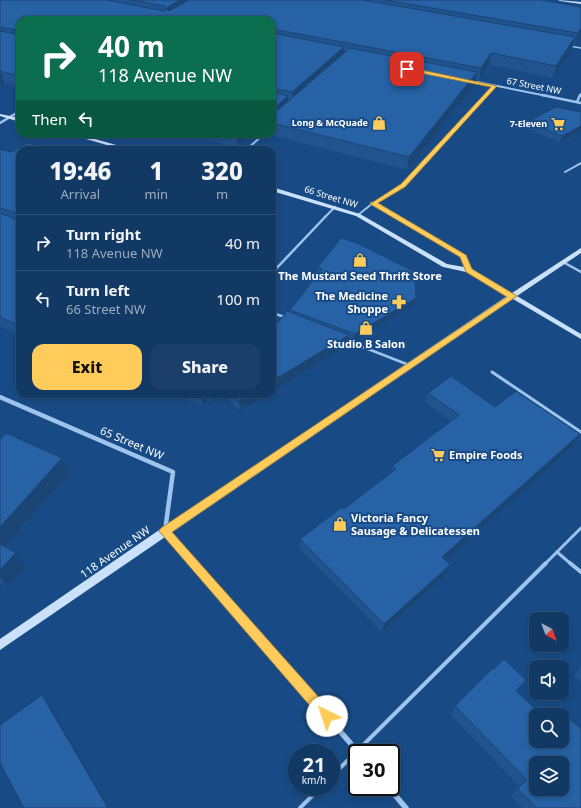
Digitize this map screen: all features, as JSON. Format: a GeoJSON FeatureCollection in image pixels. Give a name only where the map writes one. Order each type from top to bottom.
{"type":"FeatureCollection","features":[{"type":"Feature","properties":{"kind":"main road"},"geometry":{"type":"LineString","coordinates":[[560,0],[581,3]]}},
{"type":"Feature","properties":{"kind":"main road"},"geometry":{"type":"LineString","coordinates":[[0,115],[16,119]]}},
{"type":"Feature","properties":{"kind":"main road"},"geometry":{"type":"LineString","coordinates":[[86,138],[116,146]]}},
{"type":"Feature","properties":{"kind":"main road","name":"66 Street NW"},"geometry":{"type":"LineString","coordinates":[[276,190],[358,215],[445,266],[468,270],[581,337]]}},
{"type":"Feature","properties":{"kind":"main road","name":"66 Street NW"},"geometry":{"type":"LineString","coordinates":[[373,204],[463,256],[468,270]]}},
{"type":"Feature","properties":{"kind":"main road","name":"118 Avenue NW"},"geometry":{"type":"LineString","coordinates":[[0,645],[165,531],[581,250]]}},
{"type":"Feature","properties":{"kind":"street","name":"67 Street NW"},"geometry":{"type":"LineString","coordinates":[[471,81],[581,103]]}},
{"type":"Feature","properties":{"kind":"street"},"geometry":{"type":"LineString","coordinates":[[577,102],[581,94]]}},
{"type":"Feature","properties":{"kind":"street"},"geometry":{"type":"LineString","coordinates":[[0,123],[16,113]]}},
{"type":"Feature","properties":{"kind":"street","name":"65 Street NW"},"geometry":{"type":"LineString","coordinates":[[0,397],[173,472],[165,531]]}},
{"type":"Feature","properties":{"kind":"street"},"geometry":{"type":"LineString","coordinates":[[165,531],[351,744]]}},
{"type":"Feature","properties":{"kind":"street"},"geometry":{"type":"LineString","coordinates":[[396,796],[406,808]]}},
{"type":"Feature","properties":{"kind":"lane"},"geometry":{"type":"LineString","coordinates":[[566,45],[581,48]]}},
{"type":"Feature","properties":{"kind":"lane"},"geometry":{"type":"LineString","coordinates":[[358,215],[403,186],[494,86]]}},
{"type":"Feature","properties":{"kind":"lane"},"geometry":{"type":"LineString","coordinates":[[250,146],[260,138]]}},
{"type":"Feature","properties":{"kind":"lane"},"geometry":{"type":"LineString","coordinates":[[565,172],[581,163]]}},
{"type":"Feature","properties":{"kind":"lane"},"geometry":{"type":"LineString","coordinates":[[276,269],[335,207]]}},
{"type":"Feature","properties":{"kind":"lane"},"geometry":{"type":"LineString","coordinates":[[563,262],[581,272]]}},
{"type":"Feature","properties":{"kind":"lane"},"geometry":{"type":"LineString","coordinates":[[276,314],[288,319]]}},
{"type":"Feature","properties":{"kind":"lane"},"geometry":{"type":"LineString","coordinates":[[339,338],[411,366]]}},
{"type":"Feature","properties":{"kind":"lane"},"geometry":{"type":"LineString","coordinates":[[492,372],[581,432]]}},
{"type":"Feature","properties":{"kind":"lane"},"geometry":{"type":"LineString","coordinates":[[366,744],[581,528]]}},
{"type":"Feature","properties":{"kind":"lane"},"geometry":{"type":"LineString","coordinates":[[557,552],[581,572]]}},
{"type":"Feature","properties":{"kind":"lane"},"geometry":{"type":"LineString","coordinates":[[340,769],[348,761]]}},
{"type":"Feature","properties":{"kind":"lane"},"geometry":{"type":"LineString","coordinates":[[300,808],[312,796]]}},
{"type":"Feature","properties":{"kind":"building"},"geometry":{"type":"Polygon","coordinates":[[[0,0],[107,0],[164,11],[167,10],[165,6],[131,0],[180,0],[168,7],[167,9],[169,11],[189,0],[363,0],[575,37],[556,66],[491,53],[481,68],[276,30],[276,16],[16,16],[16,30],[0,27],[0,0]]]}},
{"type":"Feature","properties":{"kind":"building"},"geometry":{"type":"Polygon","coordinates":[[[385,0],[541,0],[581,7],[581,28],[578,33],[385,0]]]}},
{"type":"Feature","properties":{"kind":"building"},"geometry":{"type":"Polygon","coordinates":[[[0,31],[16,34],[16,75],[0,71],[0,31]]]}},
{"type":"Feature","properties":{"kind":"building"},"geometry":{"type":"Polygon","coordinates":[[[276,34],[344,47],[292,92],[276,89],[276,34]]]}},
{"type":"Feature","properties":{"kind":"building"},"geometry":{"type":"Polygon","coordinates":[[[350,48],[477,72],[409,157],[276,124],[276,112],[350,48]]]}},
{"type":"Feature","properties":{"kind":"building"},"geometry":{"type":"Polygon","coordinates":[[[276,93],[288,96],[276,106],[276,93]]]}},
{"type":"Feature","properties":{"kind":"building","name":"7-Eleven"},"geometry":{"type":"Polygon","coordinates":[[[556,107],[581,112],[581,126],[562,136],[528,122],[556,107]]]}},
{"type":"Feature","properties":{"kind":"building"},"geometry":{"type":"Polygon","coordinates":[[[27,143],[40,146],[22,146],[27,143]]]}},
{"type":"Feature","properties":{"kind":"building"},"geometry":{"type":"Polygon","coordinates":[[[0,149],[12,152],[16,150],[16,213],[0,208],[0,149]]]}},
{"type":"Feature","properties":{"kind":"building"},"geometry":{"type":"Polygon","coordinates":[[[0,213],[15,219],[16,324],[0,317],[0,213]]]}},
{"type":"Feature","properties":{"kind":"building"},"geometry":{"type":"Polygon","coordinates":[[[341,238],[357,243],[415,272],[416,298],[355,334],[290,310],[322,269],[318,267],[341,238]]]}},
{"type":"Feature","properties":{"kind":"building"},"geometry":{"type":"Polygon","coordinates":[[[287,311],[349,335],[276,379],[276,325],[287,311]]]}},
{"type":"Feature","properties":{"kind":"building"},"geometry":{"type":"Polygon","coordinates":[[[451,376],[495,407],[516,391],[580,434],[442,557],[450,565],[384,624],[300,539],[342,507],[344,509],[396,469],[392,466],[459,415],[428,393],[451,376]]]}},
{"type":"Feature","properties":{"kind":"building"},"geometry":{"type":"Polygon","coordinates":[[[236,398],[244,398],[239,401],[236,398]]]}},
{"type":"Feature","properties":{"kind":"building"},"geometry":{"type":"Polygon","coordinates":[[[6,433],[62,458],[0,527],[0,440],[6,433]]]}},
{"type":"Feature","properties":{"kind":"building"},"geometry":{"type":"Polygon","coordinates":[[[0,544],[16,553],[0,570],[0,544]]]}},
{"type":"Feature","properties":{"kind":"building"},"geometry":{"type":"Polygon","coordinates":[[[504,659],[526,680],[516,691],[534,708],[529,708],[529,748],[569,748],[569,718],[581,729],[581,808],[537,808],[518,789],[526,779],[455,706],[493,668],[494,669],[504,659]]]}},
{"type":"Feature","properties":{"kind":"building"},"geometry":{"type":"Polygon","coordinates":[[[42,695],[108,808],[24,808],[0,763],[0,725],[42,695]]]}},
{"type":"Feature","properties":{"kind":"place","name":"Long & McQuade"},"geometry":{"type":"Point","coordinates":[379,123]}},
{"type":"Feature","properties":{"kind":"place","name":"7-Eleven"},"geometry":{"type":"Point","coordinates":[558,124]}},
{"type":"Feature","properties":{"kind":"place","name":"The Mustard Seed Thrift Store"},"geometry":{"type":"Point","coordinates":[360,260]}},
{"type":"Feature","properties":{"kind":"place","name":"The Medicine Shoppe"},"geometry":{"type":"Point","coordinates":[399,302]}},
{"type":"Feature","properties":{"kind":"place","name":"Studio B Salon"},"geometry":{"type":"Point","coordinates":[366,328]}},
{"type":"Feature","properties":{"kind":"place","name":"Empire Foods"},"geometry":{"type":"Point","coordinates":[438,455]}},
{"type":"Feature","properties":{"kind":"place","name":"Victoria Fancy Sausage & Delicatessen"},"geometry":{"type":"Point","coordinates":[340,524]}},
{"type":"Feature","properties":{"kind":"route"},"geometry":{"type":"LineString","coordinates":[[327,716],[165,531],[513,296],[468,270],[463,256],[373,204],[403,186],[494,86],[407,69]]}}]}
